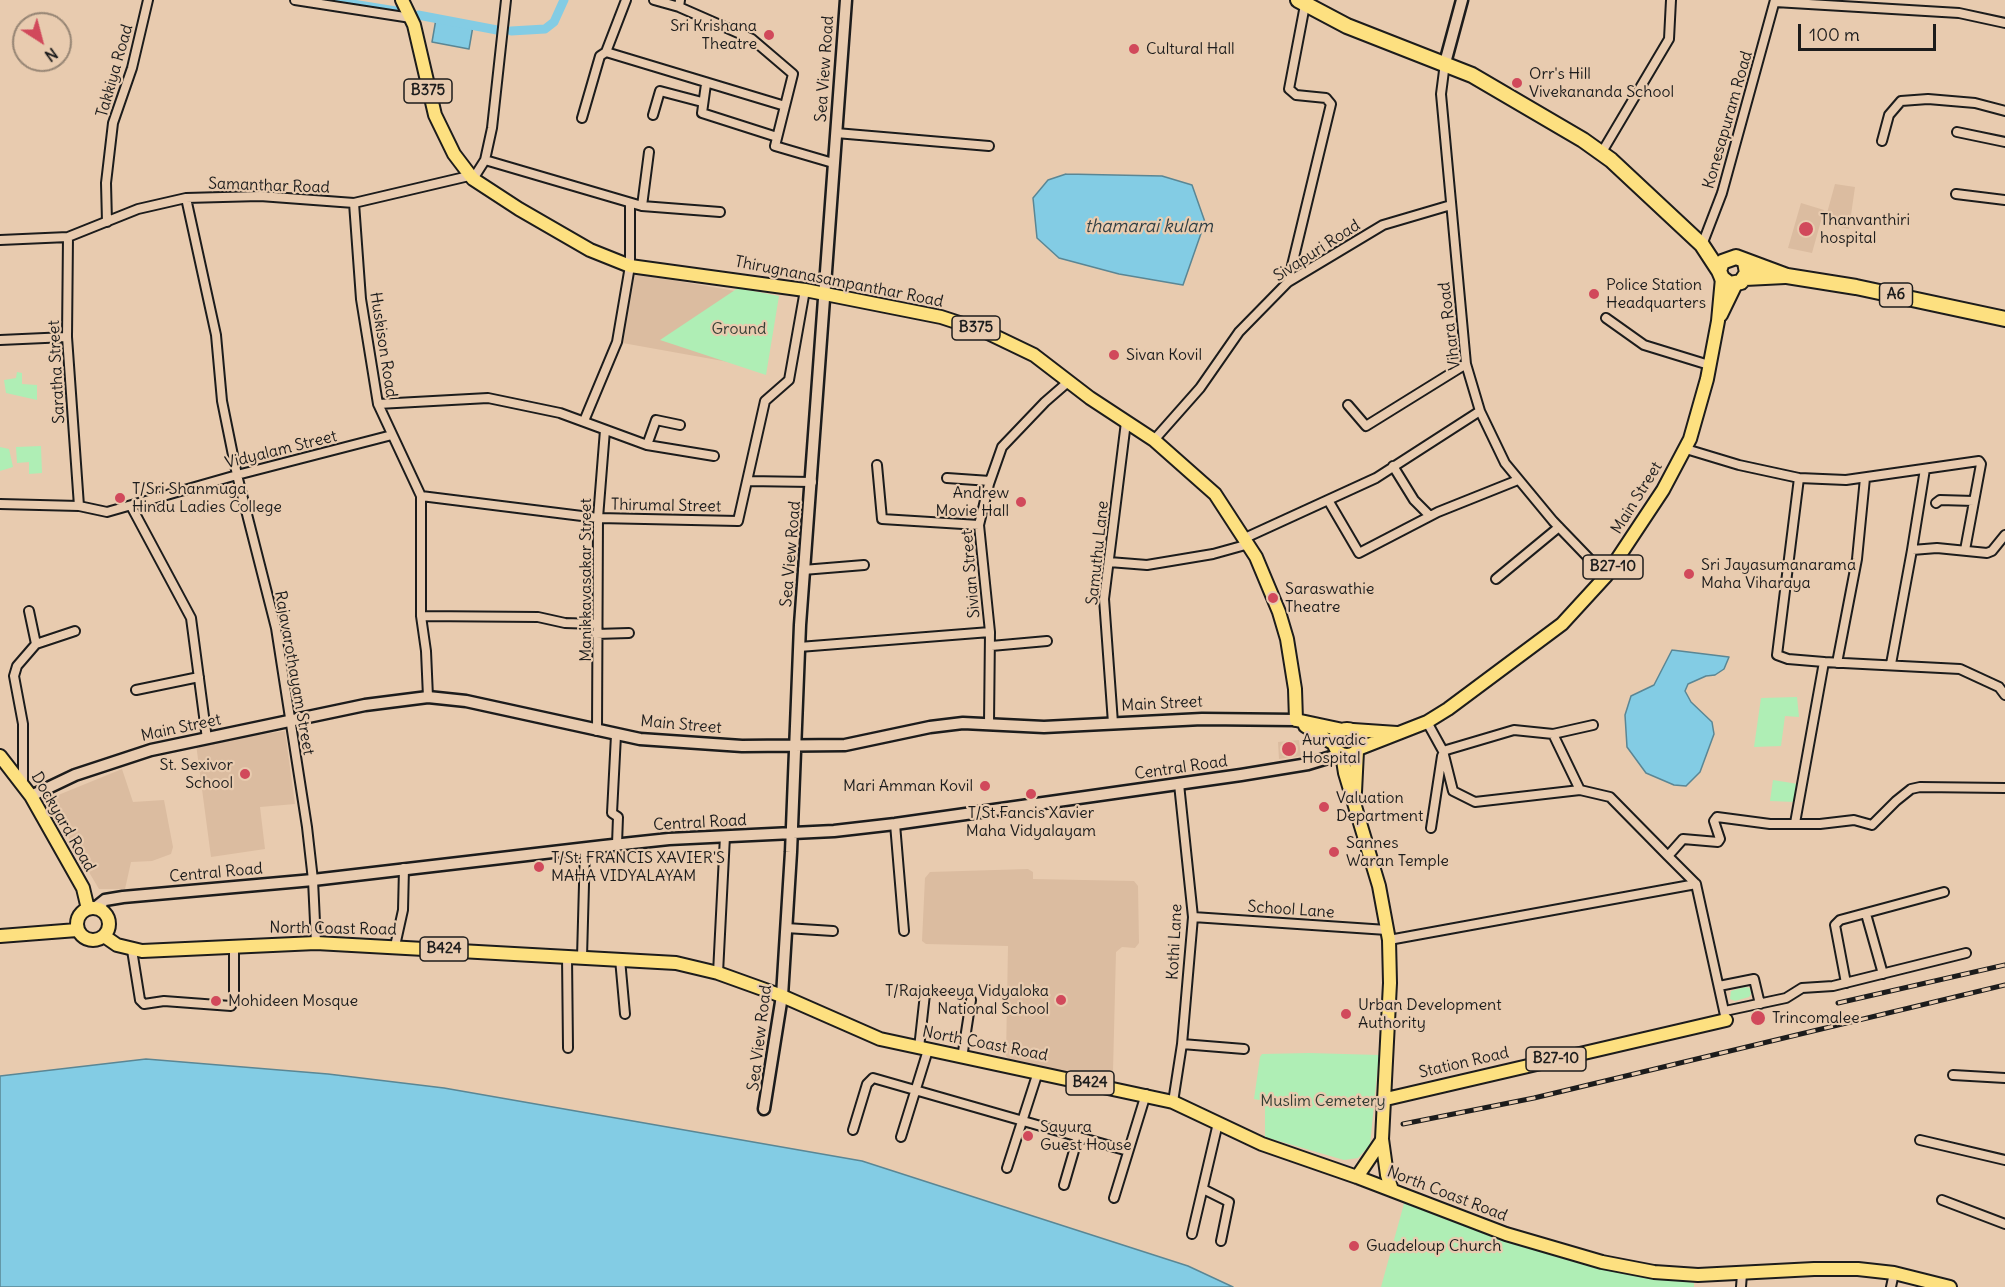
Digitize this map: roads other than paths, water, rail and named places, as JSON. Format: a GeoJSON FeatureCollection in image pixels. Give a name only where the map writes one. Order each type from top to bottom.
{"type":"FeatureCollection","features":[{"type":"Feature","properties":{"kind":"highway"},"geometry":{"type":"LineString","coordinates":[[1303,2],[1347,26],[1445,63],[1511,96],[1602,152],[1702,245],[1726,282],[1741,281],[1747,267],[1741,258],[1730,257],[1702,245]]}},
{"type":"Feature","properties":{"kind":"highway"},"geometry":{"type":"LineString","coordinates":[[1721,274],[1722,262],[1730,257]]}},
{"type":"Feature","properties":{"kind":"highway","name":"A6"},"geometry":{"type":"LineString","coordinates":[[1745,262],[1787,276],[1856,286],[2005,320]]}},
{"type":"Feature","properties":{"kind":"highway","name":"A6"},"geometry":{"type":"LineString","coordinates":[[1741,281],[1787,276]]}},
{"type":"Feature","properties":{"kind":"main road","name":"B375"},"geometry":{"type":"LineString","coordinates":[[402,0],[411,18],[435,115],[454,154],[471,178]]}},
{"type":"Feature","properties":{"kind":"main road","name":"Sea View Road"},"geometry":{"type":"LineString","coordinates":[[764,1109],[782,996],[803,570],[812,482],[846,0]]}},
{"type":"Feature","properties":{"kind":"main road"},"geometry":{"type":"LineString","coordinates":[[1445,63],[1462,0]]}},
{"type":"Feature","properties":{"kind":"main road","name":"Thirugnanasampanthar Road"},"geometry":{"type":"LineString","coordinates":[[471,178],[578,243],[630,266],[824,293],[941,317],[984,331],[1034,355],[1068,382],[1154,440],[1215,494],[1247,541],[1262,569],[1284,625],[1293,672],[1296,720]]}},
{"type":"Feature","properties":{"kind":"main road","name":"Main Street"},"geometry":{"type":"LineString","coordinates":[[1357,750],[1427,722],[1546,637],[1585,602],[1606,576],[1636,532],[1686,449],[1699,415],[1718,321],[1721,274]]}},
{"type":"Feature","properties":{"kind":"main road","name":"Main Street"},"geometry":{"type":"LineString","coordinates":[[1718,321],[1741,281]]}},
{"type":"Feature","properties":{"kind":"main road","name":"Main Street"},"geometry":{"type":"LineString","coordinates":[[31,796],[75,775],[141,753],[365,705],[428,697],[466,701],[616,735],[669,742],[795,746],[845,745],[930,727],[989,723],[1044,727],[1202,719],[1296,720],[1348,730],[1401,733]]}},
{"type":"Feature","properties":{"kind":"main road"},"geometry":{"type":"LineString","coordinates":[[1296,720],[1350,755],[1357,750]]}},
{"type":"Feature","properties":{"kind":"main road"},"geometry":{"type":"LineString","coordinates":[[1355,805],[1357,750],[1360,739],[1348,730],[1335,736],[1338,749],[1379,886],[1388,935],[1386,1099],[1382,1139],[1387,1175],[1392,1190]]}},
{"type":"Feature","properties":{"kind":"main road","name":"Central Road"},"geometry":{"type":"LineString","coordinates":[[92,908],[105,900],[123,897],[313,879],[617,844],[895,824],[1308,764],[1338,749]]}},
{"type":"Feature","properties":{"kind":"main road","name":"Dockyard Road"},"geometry":{"type":"LineString","coordinates":[[0,756],[31,796],[92,908]]}},
{"type":"Feature","properties":{"kind":"main road"},"geometry":{"type":"LineString","coordinates":[[0,936],[77,930],[89,940],[104,936],[108,931],[108,919],[101,910],[92,908],[77,920],[77,930]]}},
{"type":"Feature","properties":{"kind":"main road","name":"North Coast Road"},"geometry":{"type":"LineString","coordinates":[[104,936],[117,945],[132,950],[316,943],[676,963],[718,973],[782,996],[869,1035],[962,1058],[1146,1094],[1173,1102],[1262,1144],[1357,1177],[1506,1234],[1602,1262],[1654,1272],[1741,1281],[1814,1269],[1858,1269],[1894,1273],[1950,1287]]}},
{"type":"Feature","properties":{"kind":"main road","name":"Station Road"},"geometry":{"type":"LineString","coordinates":[[1386,1099],[1725,1016]]}},
{"type":"Feature","properties":{"kind":"main road"},"geometry":{"type":"LineString","coordinates":[[1357,1177],[1382,1139]]}},
{"type":"Feature","properties":{"kind":"street","name":"Takkiya Road"},"geometry":{"type":"LineString","coordinates":[[107,222],[106,183],[113,123],[132,68],[148,0]]}},
{"type":"Feature","properties":{"kind":"street"},"geometry":{"type":"LineString","coordinates":[[295,0],[411,18]]}},
{"type":"Feature","properties":{"kind":"street"},"geometry":{"type":"LineString","coordinates":[[471,178],[485,160],[495,106],[507,0]]}},
{"type":"Feature","properties":{"kind":"street"},"geometry":{"type":"LineString","coordinates":[[582,118],[600,56],[606,52],[626,0]]}},
{"type":"Feature","properties":{"kind":"street"},"geometry":{"type":"LineString","coordinates":[[654,0],[679,4],[752,39],[793,74],[775,146],[833,163]]}},
{"type":"Feature","properties":{"kind":"street"},"geometry":{"type":"LineString","coordinates":[[1602,152],[1669,39],[1671,1],[1682,0]]}},
{"type":"Feature","properties":{"kind":"street"},"geometry":{"type":"LineString","coordinates":[[1906,0],[1908,11]]}},
{"type":"Feature","properties":{"kind":"street"},"geometry":{"type":"LineString","coordinates":[[1775,1],[1959,13],[2005,23]]}},
{"type":"Feature","properties":{"kind":"street","name":"Konesapuram Road"},"geometry":{"type":"LineString","coordinates":[[1702,245],[1722,193],[1775,1]]}},
{"type":"Feature","properties":{"kind":"street"},"geometry":{"type":"LineString","coordinates":[[1288,282],[1332,104],[1326,98],[1296,94],[1289,88],[1303,2]]}},
{"type":"Feature","properties":{"kind":"street"},"geometry":{"type":"LineString","coordinates":[[606,52],[785,106]]}},
{"type":"Feature","properties":{"kind":"street","name":"Vihara Road"},"geometry":{"type":"LineString","coordinates":[[1445,63],[1441,94],[1466,364],[1480,411],[1505,464],[1559,527],[1606,576]]}},
{"type":"Feature","properties":{"kind":"street"},"geometry":{"type":"LineString","coordinates":[[706,84],[702,113],[777,137]]}},
{"type":"Feature","properties":{"kind":"street"},"geometry":{"type":"LineString","coordinates":[[653,115],[660,91],[702,102]]}},
{"type":"Feature","properties":{"kind":"street"},"geometry":{"type":"LineString","coordinates":[[1882,141],[1889,115],[1901,101],[1928,99],[1976,103],[2005,111]]}},
{"type":"Feature","properties":{"kind":"street"},"geometry":{"type":"LineString","coordinates":[[1957,132],[2005,142]]}},
{"type":"Feature","properties":{"kind":"street"},"geometry":{"type":"LineString","coordinates":[[836,134],[989,146]]}},
{"type":"Feature","properties":{"kind":"street"},"geometry":{"type":"LineString","coordinates":[[642,206],[649,152]]}},
{"type":"Feature","properties":{"kind":"street"},"geometry":{"type":"LineString","coordinates":[[485,160],[642,206],[720,212]]}},
{"type":"Feature","properties":{"kind":"street","name":"Samanthar Road"},"geometry":{"type":"LineString","coordinates":[[0,240],[68,237],[138,209],[186,198],[260,196],[354,203],[471,178]]}},
{"type":"Feature","properties":{"kind":"street"},"geometry":{"type":"LineString","coordinates":[[1956,194],[2005,200]]}},
{"type":"Feature","properties":{"kind":"street","name":"Rajavarothayam Street"},"geometry":{"type":"LineString","coordinates":[[186,198],[216,335],[222,401],[237,475],[276,628],[313,879],[316,943]]}},
{"type":"Feature","properties":{"kind":"street","name":"Huskison Road"},"geometry":{"type":"LineString","coordinates":[[354,203],[361,299],[378,404],[421,496],[421,616],[426,651],[428,697]]}},
{"type":"Feature","properties":{"kind":"street"},"geometry":{"type":"LineString","coordinates":[[584,422],[616,342],[630,266],[630,203]]}},
{"type":"Feature","properties":{"kind":"street","name":"Sivapuri Road"},"geometry":{"type":"LineString","coordinates":[[1154,440],[1200,388],[1239,332],[1288,282],[1383,225],[1451,205]]}},
{"type":"Feature","properties":{"kind":"street","name":"Saratha Street"},"geometry":{"type":"LineString","coordinates":[[68,237],[67,337],[80,506]]}},
{"type":"Feature","properties":{"kind":"street","name":"Thirumal Street"},"geometry":{"type":"LineString","coordinates":[[421,496],[598,518],[738,521],[765,401],[789,380],[805,290]]}},
{"type":"Feature","properties":{"kind":"street"},"geometry":{"type":"LineString","coordinates":[[1606,318],[1644,345],[1709,365]]}},
{"type":"Feature","properties":{"kind":"street"},"geometry":{"type":"LineString","coordinates":[[0,340],[67,337]]}},
{"type":"Feature","properties":{"kind":"street"},"geometry":{"type":"LineString","coordinates":[[1348,405],[1366,426],[1466,364]]}},
{"type":"Feature","properties":{"kind":"street","name":"Sivian Street"},"geometry":{"type":"LineString","coordinates":[[989,723],[991,646],[979,525],[990,481],[1002,447],[1068,382]]}},
{"type":"Feature","properties":{"kind":"street"},"geometry":{"type":"LineString","coordinates":[[378,404],[488,398],[560,413],[647,445],[714,456]]}},
{"type":"Feature","properties":{"kind":"street"},"geometry":{"type":"LineString","coordinates":[[1109,562],[1147,565],[1213,554],[1247,541],[1394,466],[1480,411]]}},
{"type":"Feature","properties":{"kind":"street"},"geometry":{"type":"LineString","coordinates":[[647,445],[656,420],[680,425]]}},
{"type":"Feature","properties":{"kind":"street","name":"Samuthu Lane"},"geometry":{"type":"LineString","coordinates":[[1113,723],[1104,599],[1126,422]]}},
{"type":"Feature","properties":{"kind":"street","name":"Manikkavasakar Street"},"geometry":{"type":"LineString","coordinates":[[597,731],[598,518],[605,430]]}},
{"type":"Feature","properties":{"kind":"street","name":"Vidyalam Street"},"geometry":{"type":"LineString","coordinates":[[0,504],[80,506],[107,512],[237,475],[392,435]]}},
{"type":"Feature","properties":{"kind":"street"},"geometry":{"type":"LineString","coordinates":[[1686,449],[1739,465],[1799,478],[1865,478],[1979,461],[1981,464],[1965,550]]}},
{"type":"Feature","properties":{"kind":"street"},"geometry":{"type":"LineString","coordinates":[[877,465],[882,519],[979,525]]}},
{"type":"Feature","properties":{"kind":"street"},"geometry":{"type":"LineString","coordinates":[[1394,466],[1414,500],[1430,516]]}},
{"type":"Feature","properties":{"kind":"street"},"geometry":{"type":"LineString","coordinates":[[1891,664],[1925,469]]}},
{"type":"Feature","properties":{"kind":"street"},"geometry":{"type":"LineString","coordinates":[[947,478],[990,481]]}},
{"type":"Feature","properties":{"kind":"street"},"geometry":{"type":"LineString","coordinates":[[1799,478],[1777,654],[1788,658],[1824,662],[1960,669],[1993,684],[2005,695]]}},
{"type":"Feature","properties":{"kind":"street"},"geometry":{"type":"LineString","coordinates":[[1837,663],[1857,559],[1865,478]]}},
{"type":"Feature","properties":{"kind":"street"},"geometry":{"type":"LineString","coordinates":[[1328,500],[1357,553],[1430,516],[1518,480]]}},
{"type":"Feature","properties":{"kind":"street"},"geometry":{"type":"LineString","coordinates":[[747,481],[812,482]]}},
{"type":"Feature","properties":{"kind":"street"},"geometry":{"type":"LineString","coordinates":[[1936,503],[1940,500],[1974,501]]}},
{"type":"Feature","properties":{"kind":"street"},"geometry":{"type":"LineString","coordinates":[[131,506],[191,618],[207,739]]}},
{"type":"Feature","properties":{"kind":"street"},"geometry":{"type":"LineString","coordinates":[[1496,579],[1559,527]]}},
{"type":"Feature","properties":{"kind":"street"},"geometry":{"type":"LineString","coordinates":[[1912,550],[1992,551],[2005,535]]}},
{"type":"Feature","properties":{"kind":"street"},"geometry":{"type":"LineString","coordinates":[[803,570],[864,566]]}},
{"type":"Feature","properties":{"kind":"street"},"geometry":{"type":"LineString","coordinates":[[29,611],[36,644]]}},
{"type":"Feature","properties":{"kind":"street"},"geometry":{"type":"LineString","coordinates":[[421,616],[538,617],[564,623],[596,624]]}},
{"type":"Feature","properties":{"kind":"street"},"geometry":{"type":"LineString","coordinates":[[23,783],[23,724],[14,676],[25,654],[36,644],[75,631]]}},
{"type":"Feature","properties":{"kind":"street"},"geometry":{"type":"LineString","coordinates":[[799,647],[990,632]]}},
{"type":"Feature","properties":{"kind":"street"},"geometry":{"type":"LineString","coordinates":[[596,634],[629,633]]}},
{"type":"Feature","properties":{"kind":"street"},"geometry":{"type":"LineString","coordinates":[[991,646],[1047,641]]}},
{"type":"Feature","properties":{"kind":"street"},"geometry":{"type":"LineString","coordinates":[[1795,823],[1824,662]]}},
{"type":"Feature","properties":{"kind":"street"},"geometry":{"type":"LineString","coordinates":[[136,690],[199,676]]}},
{"type":"Feature","properties":{"kind":"street"},"geometry":{"type":"LineString","coordinates":[[1427,722],[1443,751],[1453,791],[1475,802],[1580,790],[1610,797],[1696,884],[1725,1016],[1786,998],[1802,988],[1846,983],[1965,954]]}},
{"type":"Feature","properties":{"kind":"street"},"geometry":{"type":"LineString","coordinates":[[1443,751],[1514,730],[1553,735],[1593,724]]}},
{"type":"Feature","properties":{"kind":"street"},"geometry":{"type":"LineString","coordinates":[[616,735],[612,813],[618,817],[617,844]]}},
{"type":"Feature","properties":{"kind":"street"},"geometry":{"type":"LineString","coordinates":[[1553,735],[1580,790]]}},
{"type":"Feature","properties":{"kind":"street"},"geometry":{"type":"LineString","coordinates":[[1431,828],[1443,751]]}},
{"type":"Feature","properties":{"kind":"street","name":"Kothi Lane"},"geometry":{"type":"LineString","coordinates":[[1173,1102],[1182,1044],[1193,917],[1179,783]]}},
{"type":"Feature","properties":{"kind":"street"},"geometry":{"type":"LineString","coordinates":[[1668,856],[1683,839],[1718,842],[1720,839],[1714,821],[1717,817],[1750,822],[1820,824],[1854,820],[1872,825],[1911,789],[1920,787],[2005,788]]}},
{"type":"Feature","properties":{"kind":"street"},"geometry":{"type":"LineString","coordinates":[[895,824],[903,931]]}},
{"type":"Feature","properties":{"kind":"street"},"geometry":{"type":"LineString","coordinates":[[718,973],[725,836]]}},
{"type":"Feature","properties":{"kind":"street"},"geometry":{"type":"LineString","coordinates":[[582,957],[585,848]]}},
{"type":"Feature","properties":{"kind":"street"},"geometry":{"type":"LineString","coordinates":[[395,946],[403,910],[404,868]]}},
{"type":"Feature","properties":{"kind":"street","name":"School Lane"},"geometry":{"type":"LineString","coordinates":[[1193,917],[1388,935],[1696,884]]}},
{"type":"Feature","properties":{"kind":"street"},"geometry":{"type":"LineString","coordinates":[[1846,983],[1835,925],[1840,921],[1944,892]]}},
{"type":"Feature","properties":{"kind":"street"},"geometry":{"type":"LineString","coordinates":[[1866,914],[1883,974]]}},
{"type":"Feature","properties":{"kind":"street"},"geometry":{"type":"LineString","coordinates":[[786,928],[833,931]]}},
{"type":"Feature","properties":{"kind":"street"},"geometry":{"type":"LineString","coordinates":[[132,950],[140,1000],[144,1004],[165,1001],[231,1006],[234,1001],[234,945]]}},
{"type":"Feature","properties":{"kind":"street"},"geometry":{"type":"LineString","coordinates":[[567,956],[568,1048]]}},
{"type":"Feature","properties":{"kind":"street"},"geometry":{"type":"LineString","coordinates":[[620,959],[625,1014]]}},
{"type":"Feature","properties":{"kind":"street"},"geometry":{"type":"LineString","coordinates":[[1719,986],[1754,979],[1760,1004]]}},
{"type":"Feature","properties":{"kind":"street"},"geometry":{"type":"LineString","coordinates":[[901,1137],[916,1089],[923,1049],[925,994]]}},
{"type":"Feature","properties":{"kind":"street"},"geometry":{"type":"LineString","coordinates":[[962,1058],[970,1000]]}},
{"type":"Feature","properties":{"kind":"street"},"geometry":{"type":"LineString","coordinates":[[1182,1044],[1244,1049]]}},
{"type":"Feature","properties":{"kind":"street"},"geometry":{"type":"LineString","coordinates":[[1007,1168],[1038,1072]]}},
{"type":"Feature","properties":{"kind":"street"},"geometry":{"type":"LineString","coordinates":[[1953,1075],[2005,1078]]}},
{"type":"Feature","properties":{"kind":"street"},"geometry":{"type":"LineString","coordinates":[[853,1130],[870,1079],[873,1078],[1128,1151]]}},
{"type":"Feature","properties":{"kind":"street"},"geometry":{"type":"LineString","coordinates":[[1114,1198],[1146,1094]]}},
{"type":"Feature","properties":{"kind":"street"},"geometry":{"type":"LineString","coordinates":[[1192,1234],[1218,1123]]}},
{"type":"Feature","properties":{"kind":"street"},"geometry":{"type":"LineString","coordinates":[[1064,1185],[1078,1137]]}},
{"type":"Feature","properties":{"kind":"street"},"geometry":{"type":"LineString","coordinates":[[1920,1140],[2005,1160]]}},
{"type":"Feature","properties":{"kind":"street"},"geometry":{"type":"LineString","coordinates":[[1203,1189],[1229,1202],[1221,1240]]}},
{"type":"Feature","properties":{"kind":"street"},"geometry":{"type":"LineString","coordinates":[[1942,1200],[2005,1224]]}},
{"type":"Feature","properties":{"kind":"street"},"geometry":{"type":"LineString","coordinates":[[1891,1287],[1894,1273]]}},
{"type":"Feature","properties":{"kind":"water"},"geometry":{"type":"Polygon","coordinates":[[[436,19],[473,26],[469,49],[432,42],[436,19]]]}},
{"type":"Feature","properties":{"kind":"water","name":"thamarai kulam"},"geometry":{"type":"Polygon","coordinates":[[[1066,174],[1162,176],[1192,185],[1205,222],[1183,285],[1119,274],[1059,258],[1037,238],[1033,198],[1048,180],[1066,174]]]}},
{"type":"Feature","properties":{"kind":"water"},"geometry":{"type":"Polygon","coordinates":[[[1672,650],[1729,657],[1724,669],[1715,675],[1706,676],[1688,684],[1685,691],[1691,702],[1712,722],[1714,734],[1700,772],[1686,786],[1674,785],[1646,773],[1627,747],[1625,715],[1631,696],[1654,685],[1672,650]]]}},
{"type":"Feature","properties":{"kind":"water"},"geometry":{"type":"Polygon","coordinates":[[[146,1059],[328,1074],[444,1088],[862,1161],[1188,1266],[1233,1287],[0,1287],[0,1076],[146,1059]]]}},
{"type":"Feature","properties":{"kind":"waterway"},"geometry":{"type":"LineString","coordinates":[[328,0],[402,12]]}},
{"type":"Feature","properties":{"kind":"waterway"},"geometry":{"type":"LineString","coordinates":[[511,31],[545,29],[554,22],[564,0]]}},
{"type":"Feature","properties":{"kind":"waterway"},"geometry":{"type":"LineString","coordinates":[[418,15],[497,30]]}},
{"type":"Feature","properties":{"kind":"railway"},"geometry":{"type":"LineString","coordinates":[[1838,1003],[2005,965]]}},
{"type":"Feature","properties":{"kind":"railway"},"geometry":{"type":"LineString","coordinates":[[1403,1124],[1534,1098],[2005,985]]}},
{"type":"Feature","properties":{"kind":"place","name":"Sri Krishana Theatre"},"geometry":{"type":"Point","coordinates":[769,35]}},
{"type":"Feature","properties":{"kind":"place","name":"Cultural Hall"},"geometry":{"type":"Point","coordinates":[1134,49]}},
{"type":"Feature","properties":{"kind":"place","name":"Orr's Hill Vivekananda School"},"geometry":{"type":"Point","coordinates":[1517,83]}},
{"type":"Feature","properties":{"kind":"place","name":"Thanvanthiri hospital"},"geometry":{"type":"Point","coordinates":[1806,229]}},
{"type":"Feature","properties":{"kind":"place","name":"Police Station Headquarters"},"geometry":{"type":"Point","coordinates":[1594,294]}},
{"type":"Feature","properties":{"kind":"place","name":"Sivan Kovil"},"geometry":{"type":"Point","coordinates":[1114,355]}},
{"type":"Feature","properties":{"kind":"place","name":"T/Sri Shanmuga Hindu Ladies College"},"geometry":{"type":"Point","coordinates":[120,498]}},
{"type":"Feature","properties":{"kind":"place","name":"Andrew Movie Hall"},"geometry":{"type":"Point","coordinates":[1021,502]}},
{"type":"Feature","properties":{"kind":"place","name":"Sri Jayasumanarama Maha Viharaya"},"geometry":{"type":"Point","coordinates":[1689,574]}},
{"type":"Feature","properties":{"kind":"place","name":"Saraswathie Theatre"},"geometry":{"type":"Point","coordinates":[1273,598]}},
{"type":"Feature","properties":{"kind":"place","name":"Aurvadic Hospital"},"geometry":{"type":"Point","coordinates":[1289,749]}},
{"type":"Feature","properties":{"kind":"place","name":"St. Sexivor School"},"geometry":{"type":"Point","coordinates":[245,774]}},
{"type":"Feature","properties":{"kind":"place","name":"Mari Amman Kovil"},"geometry":{"type":"Point","coordinates":[985,786]}},
{"type":"Feature","properties":{"kind":"place","name":"T/St Fancis Xavier Maha Vidyalayam"},"geometry":{"type":"Point","coordinates":[1031,794]}},
{"type":"Feature","properties":{"kind":"place","name":"Valuation Department"},"geometry":{"type":"Point","coordinates":[1324,807]}},
{"type":"Feature","properties":{"kind":"place","name":"Sannes Waran Temple"},"geometry":{"type":"Point","coordinates":[1334,852]}},
{"type":"Feature","properties":{"kind":"place","name":"T/St. FRANCIS XAVIER'S MAHA VIDYALAYAM"},"geometry":{"type":"Point","coordinates":[539,867]}},
{"type":"Feature","properties":{"kind":"place","name":"T/Rajakeeya Vidyaloka National School"},"geometry":{"type":"Point","coordinates":[1061,1000]}},
{"type":"Feature","properties":{"kind":"place","name":"Mohideen Mosque"},"geometry":{"type":"Point","coordinates":[216,1001]}},
{"type":"Feature","properties":{"kind":"place","name":"Urban Development Authority"},"geometry":{"type":"Point","coordinates":[1346,1014]}},
{"type":"Feature","properties":{"kind":"place","name":"Trincomalee"},"geometry":{"type":"Point","coordinates":[1758,1018]}},
{"type":"Feature","properties":{"kind":"place","name":"Sayura Guest House"},"geometry":{"type":"Point","coordinates":[1028,1136]}},
{"type":"Feature","properties":{"kind":"place","name":"Guadeloup Church"},"geometry":{"type":"Point","coordinates":[1354,1246]}},
{"type":"Feature","properties":{"kind":"park label","name":"Ground"},"geometry":{"type":"Point","coordinates":[739,329]}},
{"type":"Feature","properties":{"kind":"park label","name":"Muslim Cemetery"},"geometry":{"type":"Point","coordinates":[1323,1101]}}]}
